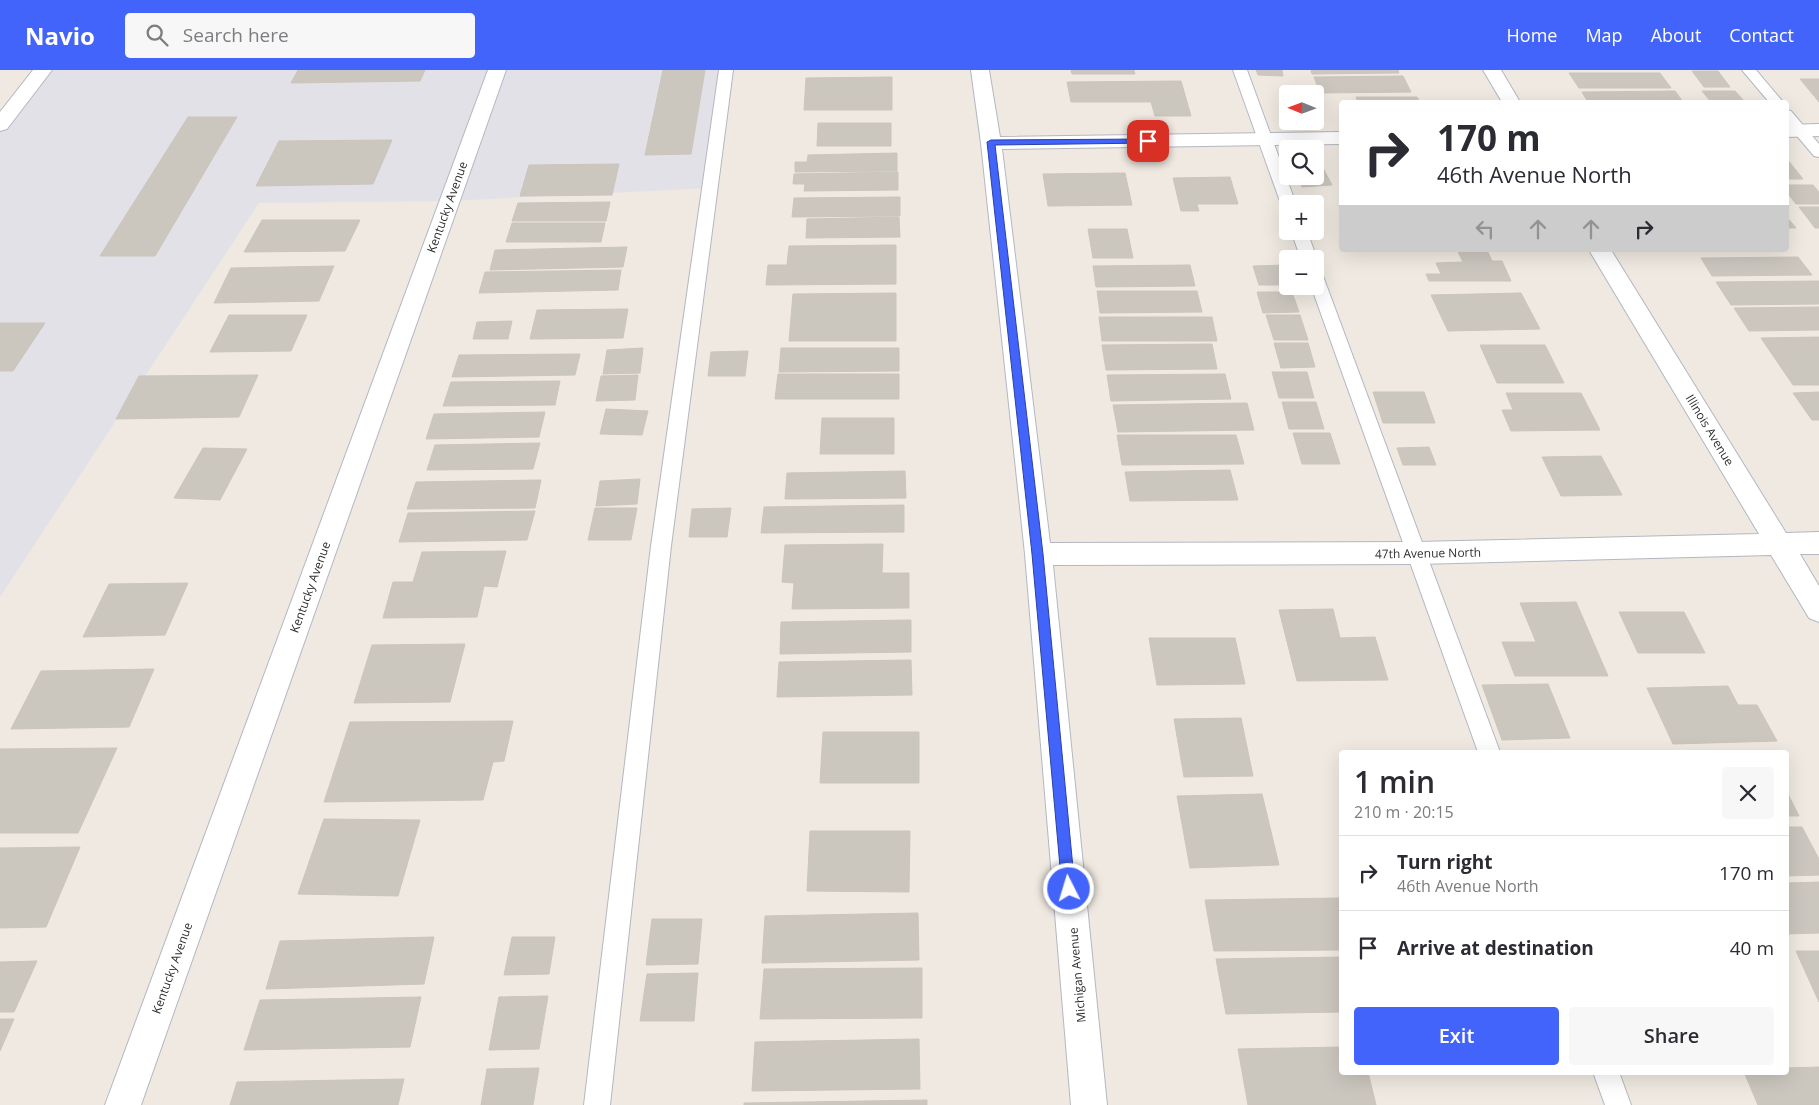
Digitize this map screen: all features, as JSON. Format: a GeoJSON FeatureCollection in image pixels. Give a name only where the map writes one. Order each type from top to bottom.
{"type":"FeatureCollection","features":[{"type":"Feature","properties":{"kind":"street"},"geometry":{"type":"LineString","coordinates":[[0,125],[43,70]]}},
{"type":"Feature","properties":{"kind":"street","name":"Kentucky Avenue"},"geometry":{"type":"LineString","coordinates":[[123,1105],[497,70]]}},
{"type":"Feature","properties":{"kind":"street","name":"Michigan Avenue"},"geometry":{"type":"LineString","coordinates":[[980,70],[991,142],[1038,554],[1089,1105]]}},
{"type":"Feature","properties":{"kind":"street"},"geometry":{"type":"LineString","coordinates":[[1492,70],[1510,100]]}},
{"type":"Feature","properties":{"kind":"street"},"geometry":{"type":"LineString","coordinates":[[991,142],[1339,138]]}},
{"type":"Feature","properties":{"kind":"street","name":"Illinois Avenue"},"geometry":{"type":"LineString","coordinates":[[1601,252],[1819,610]]}},
{"type":"Feature","properties":{"kind":"street","name":"47th Avenue North"},"geometry":{"type":"LineString","coordinates":[[1038,554],[1416,553],[1819,543]]}},
{"type":"Feature","properties":{"kind":"lane"},"geometry":{"type":"LineString","coordinates":[[596,1105],[661,546],[726,70]]}},
{"type":"Feature","properties":{"kind":"lane"},"geometry":{"type":"LineString","coordinates":[[1240,70],[1285,195]]}},
{"type":"Feature","properties":{"kind":"lane"},"geometry":{"type":"LineString","coordinates":[[1749,70],[1774,100]]}},
{"type":"Feature","properties":{"kind":"lane"},"geometry":{"type":"LineString","coordinates":[[1789,117],[1819,153]]}},
{"type":"Feature","properties":{"kind":"lane"},"geometry":{"type":"LineString","coordinates":[[1322,295],[1488,750]]}},
{"type":"Feature","properties":{"kind":"lane"},"geometry":{"type":"LineString","coordinates":[[1607,1075],[1618,1105]]}},
{"type":"Feature","properties":{"kind":"shaded area"},"geometry":{"type":"Polygon","coordinates":[[[36,70],[726,70],[710,188],[449,201],[259,203],[0,597],[0,112],[36,70]]]}},
{"type":"Feature","properties":{"kind":"building"},"geometry":{"type":"Polygon","coordinates":[[[298,70],[425,70],[420,81],[291,83],[298,70]]]}},
{"type":"Feature","properties":{"kind":"building"},"geometry":{"type":"Polygon","coordinates":[[[663,70],[705,70],[691,154],[645,155],[663,70]]]}},
{"type":"Feature","properties":{"kind":"building"},"geometry":{"type":"Polygon","coordinates":[[[1071,70],[1134,70],[1135,74],[1072,74],[1071,70]]]}},
{"type":"Feature","properties":{"kind":"building"},"geometry":{"type":"Polygon","coordinates":[[[1256,70],[1282,70],[1283,76],[1258,75],[1256,70]]]}},
{"type":"Feature","properties":{"kind":"building"},"geometry":{"type":"Polygon","coordinates":[[[1311,70],[1398,70],[1399,73],[1312,74],[1311,70]]]}},
{"type":"Feature","properties":{"kind":"building"},"geometry":{"type":"Polygon","coordinates":[[[1692,71],[1718,71],[1730,87],[1704,87],[1692,71]]]}},
{"type":"Feature","properties":{"kind":"building"},"geometry":{"type":"Polygon","coordinates":[[[1569,73],[1660,73],[1671,88],[1579,88],[1569,73]]]}},
{"type":"Feature","properties":{"kind":"building"},"geometry":{"type":"Polygon","coordinates":[[[1403,76],[1411,92],[1324,93],[1324,85],[1317,85],[1314,77],[1403,76]]]}},
{"type":"Feature","properties":{"kind":"building"},"geometry":{"type":"Polygon","coordinates":[[[892,77],[892,110],[804,110],[806,78],[892,77]]]}},
{"type":"Feature","properties":{"kind":"building"},"geometry":{"type":"Polygon","coordinates":[[[1800,79],[1819,79],[1819,102],[1800,79]]]}},
{"type":"Feature","properties":{"kind":"building"},"geometry":{"type":"Polygon","coordinates":[[[1181,81],[1191,116],[1155,116],[1151,102],[1071,102],[1067,82],[1181,81]]]}},
{"type":"Feature","properties":{"kind":"building"},"geometry":{"type":"Polygon","coordinates":[[[1675,91],[1682,100],[1587,100],[1582,92],[1675,91]]]}},
{"type":"Feature","properties":{"kind":"building"},"geometry":{"type":"Polygon","coordinates":[[[1702,91],[1735,91],[1743,100],[1709,100],[1702,91]]]}},
{"type":"Feature","properties":{"kind":"building"},"geometry":{"type":"Polygon","coordinates":[[[1356,97],[1417,97],[1419,100],[1357,100],[1356,97]]]}},
{"type":"Feature","properties":{"kind":"building"},"geometry":{"type":"Polygon","coordinates":[[[188,117],[237,117],[155,256],[100,256],[188,117]]]}},
{"type":"Feature","properties":{"kind":"building"},"geometry":{"type":"Polygon","coordinates":[[[818,123],[891,123],[891,146],[817,146],[818,123]]]}},
{"type":"Feature","properties":{"kind":"building"},"geometry":{"type":"Polygon","coordinates":[[[392,140],[373,184],[256,186],[279,141],[392,140]]]}},
{"type":"Feature","properties":{"kind":"building"},"geometry":{"type":"Polygon","coordinates":[[[897,153],[897,171],[795,172],[795,162],[807,162],[808,155],[897,153]]]}},
{"type":"Feature","properties":{"kind":"building"},"geometry":{"type":"Polygon","coordinates":[[[1789,162],[1803,179],[1789,179],[1789,162]]]}},
{"type":"Feature","properties":{"kind":"building"},"geometry":{"type":"Polygon","coordinates":[[[619,164],[612,195],[520,196],[529,165],[619,164]]]}},
{"type":"Feature","properties":{"kind":"building"},"geometry":{"type":"Polygon","coordinates":[[[1324,170],[1332,185],[1302,187],[1301,185],[1324,185],[1324,170]]]}},
{"type":"Feature","properties":{"kind":"building"},"geometry":{"type":"Polygon","coordinates":[[[898,172],[898,190],[804,191],[805,184],[793,184],[794,174],[898,172]]]}},
{"type":"Feature","properties":{"kind":"building"},"geometry":{"type":"Polygon","coordinates":[[[1125,173],[1132,205],[1048,206],[1043,174],[1125,173]]]}},
{"type":"Feature","properties":{"kind":"building"},"geometry":{"type":"Polygon","coordinates":[[[1230,177],[1238,204],[1197,204],[1199,211],[1181,211],[1173,178],[1230,177]]]}},
{"type":"Feature","properties":{"kind":"building"},"geometry":{"type":"Polygon","coordinates":[[[1789,185],[1813,185],[1819,192],[1819,204],[1796,204],[1789,195],[1789,185]]]}},
{"type":"Feature","properties":{"kind":"building"},"geometry":{"type":"Polygon","coordinates":[[[900,197],[900,216],[792,217],[794,198],[900,197]]]}},
{"type":"Feature","properties":{"kind":"building"},"geometry":{"type":"Polygon","coordinates":[[[610,202],[606,221],[512,221],[518,203],[610,202]]]}},
{"type":"Feature","properties":{"kind":"building"},"geometry":{"type":"Polygon","coordinates":[[[1799,207],[1819,207],[1819,228],[1815,228],[1799,207]]]}},
{"type":"Feature","properties":{"kind":"building"},"geometry":{"type":"Polygon","coordinates":[[[899,217],[900,237],[806,238],[807,219],[899,217]]]}},
{"type":"Feature","properties":{"kind":"building"},"geometry":{"type":"Polygon","coordinates":[[[262,220],[360,220],[345,251],[244,252],[262,220]]]}},
{"type":"Feature","properties":{"kind":"building"},"geometry":{"type":"Polygon","coordinates":[[[1789,220],[1796,228],[1789,228],[1789,220]]]}},
{"type":"Feature","properties":{"kind":"building"},"geometry":{"type":"Polygon","coordinates":[[[512,223],[605,223],[601,242],[506,242],[512,223]]]}},
{"type":"Feature","properties":{"kind":"building"},"geometry":{"type":"Polygon","coordinates":[[[1088,229],[1127,229],[1133,258],[1093,258],[1088,229]]]}},
{"type":"Feature","properties":{"kind":"building"},"geometry":{"type":"Polygon","coordinates":[[[896,245],[896,284],[766,285],[768,265],[787,265],[789,246],[896,245]]]}},
{"type":"Feature","properties":{"kind":"building"},"geometry":{"type":"Polygon","coordinates":[[[627,247],[623,267],[490,270],[495,250],[627,247]]]}},
{"type":"Feature","properties":{"kind":"building"},"geometry":{"type":"Polygon","coordinates":[[[1458,252],[1488,252],[1492,261],[1502,261],[1511,281],[1429,281],[1426,274],[1441,274],[1436,263],[1463,262],[1458,252]]]}},
{"type":"Feature","properties":{"kind":"building"},"geometry":{"type":"Polygon","coordinates":[[[1798,257],[1812,275],[1712,276],[1701,258],[1798,257]]]}},
{"type":"Feature","properties":{"kind":"building"},"geometry":{"type":"Polygon","coordinates":[[[1190,265],[1195,286],[1096,287],[1093,266],[1190,265]]]}},
{"type":"Feature","properties":{"kind":"building"},"geometry":{"type":"Polygon","coordinates":[[[1279,265],[1279,285],[1259,285],[1253,266],[1279,265]]]}},
{"type":"Feature","properties":{"kind":"building"},"geometry":{"type":"Polygon","coordinates":[[[334,266],[319,301],[214,303],[231,268],[334,266]]]}},
{"type":"Feature","properties":{"kind":"building"},"geometry":{"type":"Polygon","coordinates":[[[621,270],[618,290],[479,293],[485,272],[621,270]]]}},
{"type":"Feature","properties":{"kind":"building"},"geometry":{"type":"Polygon","coordinates":[[[1819,281],[1819,304],[1731,305],[1716,282],[1819,281]]]}},
{"type":"Feature","properties":{"kind":"building"},"geometry":{"type":"Polygon","coordinates":[[[1097,291],[1197,291],[1202,312],[1100,313],[1097,291]]]}},
{"type":"Feature","properties":{"kind":"building"},"geometry":{"type":"Polygon","coordinates":[[[1257,292],[1279,292],[1279,295],[1293,295],[1299,312],[1263,313],[1257,292]]]}},
{"type":"Feature","properties":{"kind":"building"},"geometry":{"type":"Polygon","coordinates":[[[896,293],[896,341],[789,341],[793,294],[896,293]]]}},
{"type":"Feature","properties":{"kind":"building"},"geometry":{"type":"Polygon","coordinates":[[[1521,293],[1540,329],[1448,331],[1431,295],[1521,293]]]}},
{"type":"Feature","properties":{"kind":"building"},"geometry":{"type":"Polygon","coordinates":[[[1819,307],[1819,330],[1749,331],[1734,308],[1819,307]]]}},
{"type":"Feature","properties":{"kind":"building"},"geometry":{"type":"Polygon","coordinates":[[[628,309],[623,338],[530,339],[537,310],[628,309]]]}},
{"type":"Feature","properties":{"kind":"building"},"geometry":{"type":"Polygon","coordinates":[[[229,315],[307,315],[291,351],[210,352],[229,315]]]}},
{"type":"Feature","properties":{"kind":"building"},"geometry":{"type":"Polygon","coordinates":[[[1266,315],[1300,315],[1308,340],[1274,340],[1266,315]]]}},
{"type":"Feature","properties":{"kind":"building"},"geometry":{"type":"Polygon","coordinates":[[[1099,317],[1212,317],[1217,341],[1102,341],[1099,317]]]}},
{"type":"Feature","properties":{"kind":"building"},"geometry":{"type":"Polygon","coordinates":[[[512,321],[508,339],[473,339],[477,322],[512,321]]]}},
{"type":"Feature","properties":{"kind":"building"},"geometry":{"type":"Polygon","coordinates":[[[0,323],[45,323],[13,371],[0,371],[0,323]]]}},
{"type":"Feature","properties":{"kind":"building"},"geometry":{"type":"Polygon","coordinates":[[[1819,337],[1819,385],[1793,385],[1761,338],[1819,337]]]}},
{"type":"Feature","properties":{"kind":"building"},"geometry":{"type":"Polygon","coordinates":[[[1274,343],[1308,343],[1315,367],[1281,368],[1274,343]]]}},
{"type":"Feature","properties":{"kind":"building"},"geometry":{"type":"Polygon","coordinates":[[[1212,344],[1217,369],[1106,370],[1102,345],[1212,344]]]}},
{"type":"Feature","properties":{"kind":"building"},"geometry":{"type":"Polygon","coordinates":[[[1480,345],[1545,345],[1564,383],[1497,383],[1480,345]]]}},
{"type":"Feature","properties":{"kind":"building"},"geometry":{"type":"Polygon","coordinates":[[[643,348],[640,373],[603,374],[607,350],[643,348]]]}},
{"type":"Feature","properties":{"kind":"building"},"geometry":{"type":"Polygon","coordinates":[[[781,348],[899,348],[899,371],[779,372],[781,348]]]}},
{"type":"Feature","properties":{"kind":"building"},"geometry":{"type":"Polygon","coordinates":[[[748,351],[745,376],[708,376],[711,352],[748,351]]]}},
{"type":"Feature","properties":{"kind":"building"},"geometry":{"type":"Polygon","coordinates":[[[580,354],[575,375],[452,377],[459,355],[580,354]]]}},
{"type":"Feature","properties":{"kind":"building"},"geometry":{"type":"Polygon","coordinates":[[[1272,372],[1307,372],[1314,398],[1279,398],[1272,372]]]}},
{"type":"Feature","properties":{"kind":"building"},"geometry":{"type":"Polygon","coordinates":[[[778,374],[899,374],[899,399],[775,399],[778,374]]]}},
{"type":"Feature","properties":{"kind":"building"},"geometry":{"type":"Polygon","coordinates":[[[1225,374],[1231,399],[1111,401],[1107,375],[1225,374]]]}},
{"type":"Feature","properties":{"kind":"building"},"geometry":{"type":"Polygon","coordinates":[[[258,375],[239,417],[116,419],[139,376],[258,375]]]}},
{"type":"Feature","properties":{"kind":"building"},"geometry":{"type":"Polygon","coordinates":[[[638,375],[635,400],[596,401],[601,376],[638,375]]]}},
{"type":"Feature","properties":{"kind":"building"},"geometry":{"type":"Polygon","coordinates":[[[560,381],[555,405],[443,406],[451,382],[560,381]]]}},
{"type":"Feature","properties":{"kind":"building"},"geometry":{"type":"Polygon","coordinates":[[[1373,392],[1424,392],[1435,423],[1383,423],[1373,392]]]}},
{"type":"Feature","properties":{"kind":"building"},"geometry":{"type":"Polygon","coordinates":[[[1819,392],[1819,420],[1812,420],[1793,393],[1819,392]]]}},
{"type":"Feature","properties":{"kind":"building"},"geometry":{"type":"Polygon","coordinates":[[[1506,393],[1581,393],[1600,430],[1511,431],[1502,410],[1513,410],[1506,393]]]}},
{"type":"Feature","properties":{"kind":"building"},"geometry":{"type":"Polygon","coordinates":[[[1282,402],[1316,402],[1324,429],[1289,429],[1282,402]]]}},
{"type":"Feature","properties":{"kind":"building"},"geometry":{"type":"Polygon","coordinates":[[[1247,403],[1254,430],[1118,432],[1113,405],[1247,403]]]}},
{"type":"Feature","properties":{"kind":"building"},"geometry":{"type":"Polygon","coordinates":[[[606,409],[648,411],[642,435],[600,434],[606,409]]]}},
{"type":"Feature","properties":{"kind":"building"},"geometry":{"type":"Polygon","coordinates":[[[545,412],[539,437],[426,439],[434,414],[545,412]]]}},
{"type":"Feature","properties":{"kind":"building"},"geometry":{"type":"Polygon","coordinates":[[[822,418],[894,418],[894,454],[820,454],[822,418]]]}},
{"type":"Feature","properties":{"kind":"building"},"geometry":{"type":"Polygon","coordinates":[[[1293,433],[1330,433],[1340,464],[1302,464],[1293,433]]]}},
{"type":"Feature","properties":{"kind":"building"},"geometry":{"type":"Polygon","coordinates":[[[1117,435],[1236,435],[1244,464],[1122,465],[1117,435]]]}},
{"type":"Feature","properties":{"kind":"building"},"geometry":{"type":"Polygon","coordinates":[[[540,443],[533,469],[427,470],[435,445],[540,443]]]}},
{"type":"Feature","properties":{"kind":"building"},"geometry":{"type":"Polygon","coordinates":[[[1429,447],[1436,465],[1403,465],[1397,448],[1429,447]]]}},
{"type":"Feature","properties":{"kind":"building"},"geometry":{"type":"Polygon","coordinates":[[[203,448],[247,449],[220,500],[174,498],[203,448]]]}},
{"type":"Feature","properties":{"kind":"building"},"geometry":{"type":"Polygon","coordinates":[[[1601,456],[1622,495],[1561,496],[1542,457],[1601,456]]]}},
{"type":"Feature","properties":{"kind":"building"},"geometry":{"type":"Polygon","coordinates":[[[1230,470],[1238,500],[1130,501],[1125,472],[1230,470]]]}},
{"type":"Feature","properties":{"kind":"building"},"geometry":{"type":"Polygon","coordinates":[[[905,471],[906,498],[785,499],[787,473],[905,471]]]}},
{"type":"Feature","properties":{"kind":"building"},"geometry":{"type":"Polygon","coordinates":[[[640,479],[637,504],[596,506],[600,481],[640,479]]]}},
{"type":"Feature","properties":{"kind":"building"},"geometry":{"type":"Polygon","coordinates":[[[541,480],[535,508],[407,509],[416,482],[541,480]]]}},
{"type":"Feature","properties":{"kind":"building"},"geometry":{"type":"Polygon","coordinates":[[[904,505],[904,532],[761,533],[764,507],[904,505]]]}},
{"type":"Feature","properties":{"kind":"building"},"geometry":{"type":"Polygon","coordinates":[[[595,508],[637,508],[631,540],[588,540],[595,508]]]}},
{"type":"Feature","properties":{"kind":"building"},"geometry":{"type":"Polygon","coordinates":[[[731,508],[727,537],[689,537],[692,509],[731,508]]]}},
{"type":"Feature","properties":{"kind":"building"},"geometry":{"type":"Polygon","coordinates":[[[535,511],[527,540],[399,542],[408,513],[535,511]]]}},
{"type":"Feature","properties":{"kind":"building"},"geometry":{"type":"Polygon","coordinates":[[[883,544],[882,573],[909,573],[909,608],[792,609],[794,583],[782,582],[785,545],[883,544]]]}},
{"type":"Feature","properties":{"kind":"building"},"geometry":{"type":"Polygon","coordinates":[[[506,551],[497,587],[484,586],[477,617],[383,618],[393,582],[413,582],[422,552],[506,551]]]}},
{"type":"Feature","properties":{"kind":"building"},"geometry":{"type":"Polygon","coordinates":[[[188,583],[165,635],[83,637],[109,584],[188,583]]]}},
{"type":"Feature","properties":{"kind":"building"},"geometry":{"type":"Polygon","coordinates":[[[1576,602],[1608,676],[1515,676],[1502,642],[1536,642],[1520,603],[1576,602]]]}},
{"type":"Feature","properties":{"kind":"building"},"geometry":{"type":"Polygon","coordinates":[[[1333,609],[1340,638],[1375,637],[1388,680],[1297,681],[1279,610],[1333,609]]]}},
{"type":"Feature","properties":{"kind":"building"},"geometry":{"type":"Polygon","coordinates":[[[1619,612],[1684,612],[1705,653],[1638,653],[1619,612]]]}},
{"type":"Feature","properties":{"kind":"building"},"geometry":{"type":"Polygon","coordinates":[[[911,620],[911,652],[780,654],[781,622],[911,620]]]}},
{"type":"Feature","properties":{"kind":"building"},"geometry":{"type":"Polygon","coordinates":[[[1149,638],[1235,638],[1245,684],[1157,685],[1149,638]]]}},
{"type":"Feature","properties":{"kind":"building"},"geometry":{"type":"Polygon","coordinates":[[[465,644],[450,702],[354,703],[372,645],[465,644]]]}},
{"type":"Feature","properties":{"kind":"building"},"geometry":{"type":"Polygon","coordinates":[[[911,660],[912,695],[777,697],[779,662],[911,660]]]}},
{"type":"Feature","properties":{"kind":"building"},"geometry":{"type":"Polygon","coordinates":[[[154,669],[129,727],[11,729],[41,671],[154,669]]]}},
{"type":"Feature","properties":{"kind":"building"},"geometry":{"type":"Polygon","coordinates":[[[1548,684],[1570,738],[1502,740],[1482,685],[1548,684]]]}},
{"type":"Feature","properties":{"kind":"building"},"geometry":{"type":"Polygon","coordinates":[[[1728,686],[1738,705],[1757,705],[1777,741],[1673,744],[1647,688],[1728,686]]]}},
{"type":"Feature","properties":{"kind":"building"},"geometry":{"type":"Polygon","coordinates":[[[1241,718],[1253,776],[1184,777],[1174,719],[1241,718]]]}},
{"type":"Feature","properties":{"kind":"building"},"geometry":{"type":"Polygon","coordinates":[[[513,721],[504,761],[493,762],[483,800],[324,802],[350,722],[513,721]]]}},
{"type":"Feature","properties":{"kind":"building"},"geometry":{"type":"Polygon","coordinates":[[[823,732],[919,732],[919,783],[820,783],[823,732]]]}},
{"type":"Feature","properties":{"kind":"building"},"geometry":{"type":"Polygon","coordinates":[[[117,748],[78,833],[0,833],[0,749],[117,748]]]}},
{"type":"Feature","properties":{"kind":"building"},"geometry":{"type":"Polygon","coordinates":[[[1262,794],[1279,865],[1190,868],[1177,796],[1262,794]]]}},
{"type":"Feature","properties":{"kind":"building"},"geometry":{"type":"Polygon","coordinates":[[[1789,796],[1799,816],[1789,816],[1789,796]]]}},
{"type":"Feature","properties":{"kind":"building"},"geometry":{"type":"Polygon","coordinates":[[[324,819],[420,820],[398,896],[298,894],[324,819]]]}},
{"type":"Feature","properties":{"kind":"building"},"geometry":{"type":"Polygon","coordinates":[[[1789,827],[1802,827],[1819,859],[1819,875],[1789,876],[1789,827]]]}},
{"type":"Feature","properties":{"kind":"building"},"geometry":{"type":"Polygon","coordinates":[[[810,831],[910,831],[909,892],[807,891],[810,831]]]}},
{"type":"Feature","properties":{"kind":"building"},"geometry":{"type":"Polygon","coordinates":[[[80,847],[46,927],[0,928],[0,848],[80,847]]]}},
{"type":"Feature","properties":{"kind":"building"},"geometry":{"type":"Polygon","coordinates":[[[1819,882],[1819,933],[1789,934],[1789,883],[1819,882]]]}},
{"type":"Feature","properties":{"kind":"building"},"geometry":{"type":"Polygon","coordinates":[[[1339,898],[1339,950],[1214,951],[1205,900],[1339,898]]]}},
{"type":"Feature","properties":{"kind":"building"},"geometry":{"type":"Polygon","coordinates":[[[918,913],[919,960],[762,963],[765,916],[918,913]]]}},
{"type":"Feature","properties":{"kind":"building"},"geometry":{"type":"Polygon","coordinates":[[[652,919],[702,919],[698,964],[646,965],[652,919]]]}},
{"type":"Feature","properties":{"kind":"building"},"geometry":{"type":"Polygon","coordinates":[[[434,937],[424,984],[266,989],[280,941],[434,937]]]}},
{"type":"Feature","properties":{"kind":"building"},"geometry":{"type":"Polygon","coordinates":[[[512,937],[555,937],[549,974],[504,975],[512,937]]]}},
{"type":"Feature","properties":{"kind":"building"},"geometry":{"type":"Polygon","coordinates":[[[1796,951],[1819,951],[1819,1002],[1796,951]]]}},
{"type":"Feature","properties":{"kind":"building"},"geometry":{"type":"Polygon","coordinates":[[[1339,957],[1339,1012],[1226,1014],[1216,959],[1339,957]]]}},
{"type":"Feature","properties":{"kind":"building"},"geometry":{"type":"Polygon","coordinates":[[[37,961],[14,1012],[0,1012],[0,962],[37,961]]]}},
{"type":"Feature","properties":{"kind":"building"},"geometry":{"type":"Polygon","coordinates":[[[922,968],[922,1018],[760,1019],[764,969],[922,968]]]}},
{"type":"Feature","properties":{"kind":"building"},"geometry":{"type":"Polygon","coordinates":[[[698,973],[694,1021],[640,1021],[647,974],[698,973]]]}},
{"type":"Feature","properties":{"kind":"building"},"geometry":{"type":"Polygon","coordinates":[[[548,996],[539,1049],[489,1050],[499,997],[548,996]]]}},
{"type":"Feature","properties":{"kind":"building"},"geometry":{"type":"Polygon","coordinates":[[[421,997],[410,1047],[244,1050],[260,1000],[421,997]]]}},
{"type":"Feature","properties":{"kind":"building"},"geometry":{"type":"Polygon","coordinates":[[[0,1019],[14,1019],[0,1051],[0,1019]]]}},
{"type":"Feature","properties":{"kind":"building"},"geometry":{"type":"Polygon","coordinates":[[[919,1039],[920,1089],[752,1091],[755,1042],[919,1039]]]}},
{"type":"Feature","properties":{"kind":"building"},"geometry":{"type":"Polygon","coordinates":[[[1339,1047],[1339,1075],[1369,1075],[1376,1105],[1248,1105],[1238,1049],[1339,1047]]]}},
{"type":"Feature","properties":{"kind":"building"},"geometry":{"type":"Polygon","coordinates":[[[1819,1067],[1819,1105],[1758,1105],[1745,1075],[1789,1075],[1789,1068],[1819,1067]]]}},
{"type":"Feature","properties":{"kind":"building"},"geometry":{"type":"Polygon","coordinates":[[[539,1068],[533,1105],[481,1105],[487,1069],[539,1068]]]}},
{"type":"Feature","properties":{"kind":"building"},"geometry":{"type":"Polygon","coordinates":[[[404,1079],[398,1105],[230,1105],[237,1082],[404,1079]]]}},
{"type":"Feature","properties":{"kind":"building"},"geometry":{"type":"Polygon","coordinates":[[[927,1100],[927,1105],[744,1105],[744,1103],[927,1100]]]}},
{"type":"Feature","properties":{"kind":"route"},"geometry":{"type":"LineString","coordinates":[[1069,889],[1038,554],[991,142],[1148,141]]}}]}
